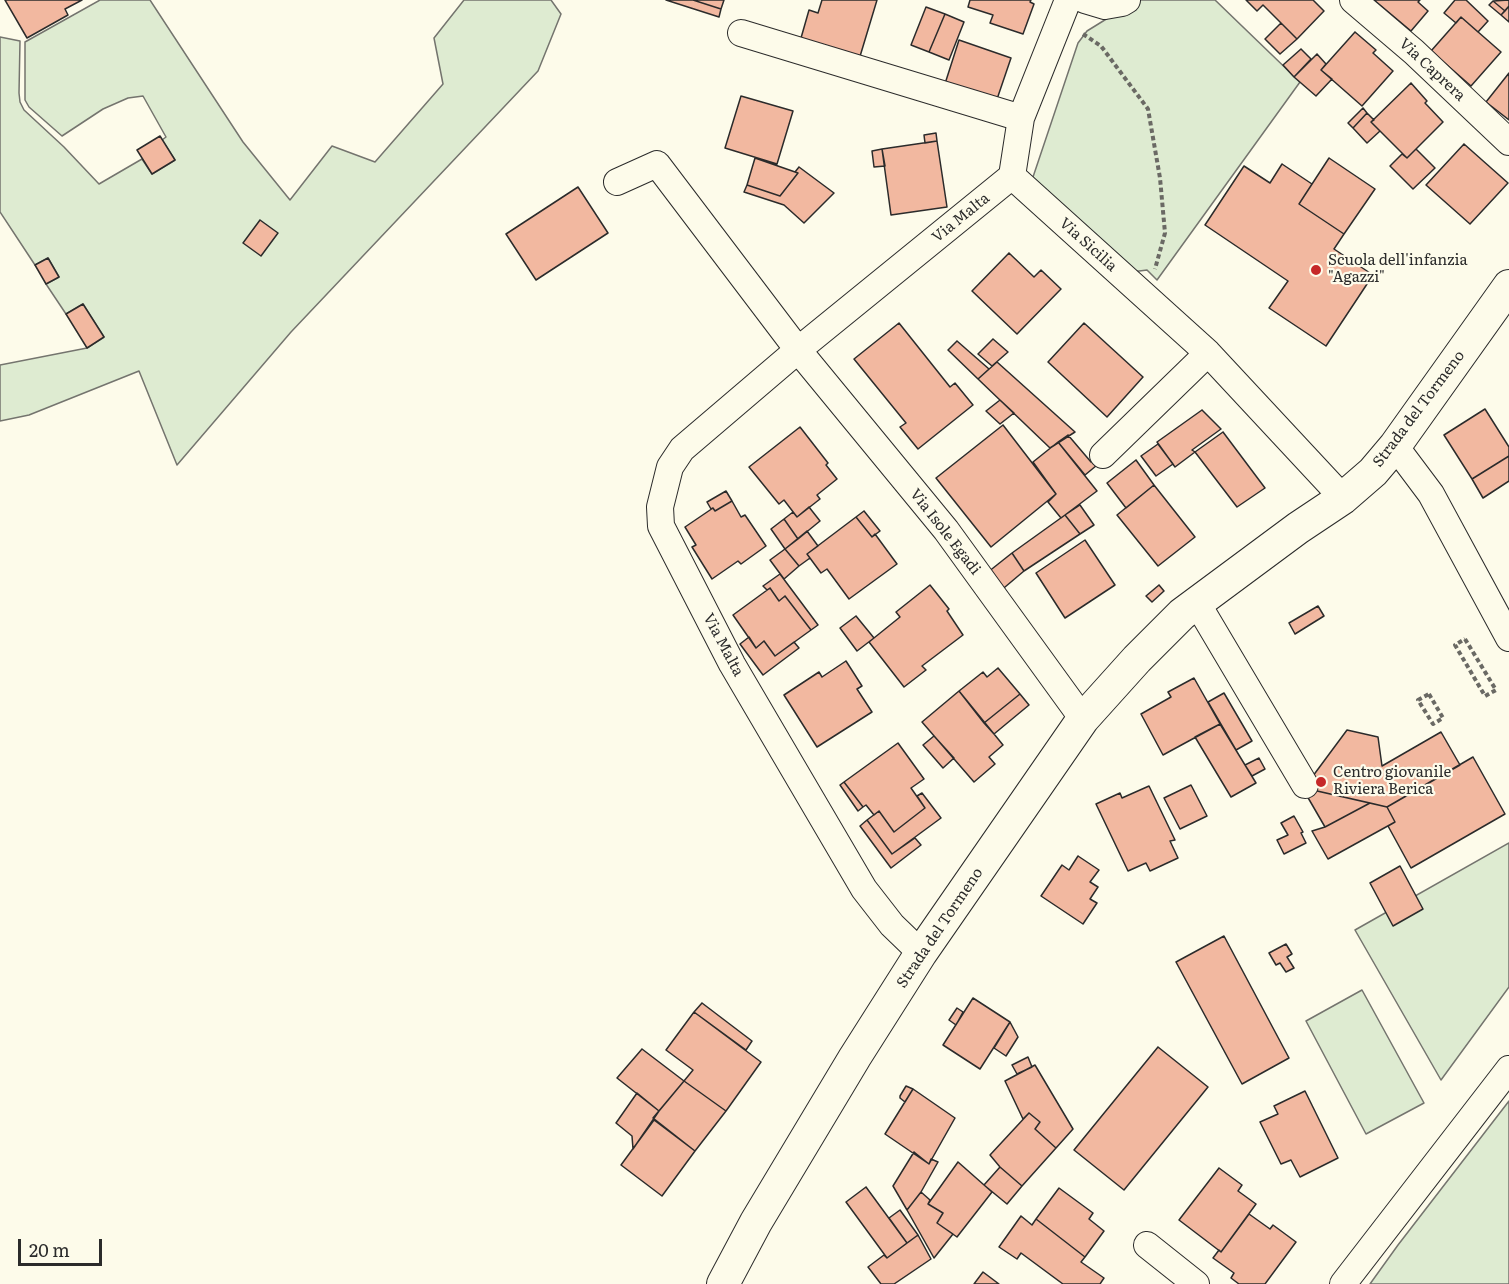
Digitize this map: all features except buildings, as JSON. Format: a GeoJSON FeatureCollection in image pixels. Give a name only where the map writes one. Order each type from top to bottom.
{"type":"FeatureCollection","features":[{"type":"Feature","properties":{"kind":"street"},"geometry":{"type":"LineString","coordinates":[[1085,0],[1104,6],[1127,0]]}},
{"type":"Feature","properties":{"kind":"street","name":"Via Caprera"},"geometry":{"type":"LineString","coordinates":[[1353,0],[1414,52],[1509,142]]}},
{"type":"Feature","properties":{"kind":"street"},"geometry":{"type":"LineString","coordinates":[[1012,176],[1021,118],[1064,9]]}},
{"type":"Feature","properties":{"kind":"street"},"geometry":{"type":"LineString","coordinates":[[741,33],[1021,118]]}},
{"type":"Feature","properties":{"kind":"street"},"geometry":{"type":"LineString","coordinates":[[617,182],[657,164],[798,350]]}},
{"type":"Feature","properties":{"kind":"street","name":"Via Sicilia"},"geometry":{"type":"LineString","coordinates":[[1012,176],[1208,353],[1343,498]]}},
{"type":"Feature","properties":{"kind":"street","name":"Via Malta"},"geometry":{"type":"LineString","coordinates":[[921,953],[892,925],[864,889],[732,664],[661,526],[660,507],[670,467],[682,449],[798,350],[1012,176]]}},
{"type":"Feature","properties":{"kind":"street","name":"Strada del Tormeno"},"geometry":{"type":"LineString","coordinates":[[723,1284],[756,1222],[849,1066],[921,953],[1083,719],[1137,659],[1182,614],[1298,528],[1343,498],[1373,472],[1395,446],[1509,286]]}},
{"type":"Feature","properties":{"kind":"street","name":"Via Isole Egadi"},"geometry":{"type":"LineString","coordinates":[[798,350],[946,530],[1083,719]]}},
{"type":"Feature","properties":{"kind":"street"},"geometry":{"type":"LineString","coordinates":[[1102,455],[1208,353]]}},
{"type":"Feature","properties":{"kind":"street"},"geometry":{"type":"LineString","coordinates":[[1395,446],[1431,494],[1509,638]]}},
{"type":"Feature","properties":{"kind":"street"},"geometry":{"type":"LineString","coordinates":[[1197,603],[1305,785]]}},
{"type":"Feature","properties":{"kind":"street"},"geometry":{"type":"LineString","coordinates":[[1343,1284],[1509,1069]]}},
{"type":"Feature","properties":{"kind":"street"},"geometry":{"type":"LineString","coordinates":[[1147,1245],[1196,1284]]}},
{"type":"Feature","properties":{"kind":"path"},"geometry":{"type":"LineString","coordinates":[[1064,9],[1101,46],[1148,110],[1160,178],[1165,233],[1147,298]]}},
{"type":"Feature","properties":{"kind":"path"},"geometry":{"type":"LineString","coordinates":[[1465,639],[1496,690],[1485,696],[1455,645],[1465,639]]}},
{"type":"Feature","properties":{"kind":"path"},"geometry":{"type":"LineString","coordinates":[[1429,694],[1443,718],[1433,724],[1418,700],[1429,694]]}},
{"type":"Feature","properties":{"kind":"green space"},"geometry":{"type":"Polygon","coordinates":[[[100,0],[150,0],[243,142],[290,200],[332,146],[375,162],[443,84],[434,38],[464,0],[551,0],[561,14],[538,71],[291,332],[177,465],[139,371],[29,415],[0,421],[0,365],[87,348],[104,337],[83,304],[66,314],[46,284],[59,277],[48,258],[35,265],[0,212],[0,37],[20,41],[19,93],[24,110],[99,184],[142,159],[152,174],[175,160],[162,140],[166,137],[143,96],[128,98],[103,109],[62,136],[29,107],[25,100],[25,42],[100,0]]]}},
{"type":"Feature","properties":{"kind":"green space"},"geometry":{"type":"Polygon","coordinates":[[[1137,0],[1215,0],[1300,82],[1157,280],[1147,270],[1124,273],[1037,188],[1033,177],[1078,43],[1087,31],[1137,0]]]}},
{"type":"Feature","properties":{"kind":"green space"},"geometry":{"type":"Polygon","coordinates":[[[1509,843],[1509,987],[1441,1080],[1355,930],[1509,843]]]}},
{"type":"Feature","properties":{"kind":"green space"},"geometry":{"type":"Polygon","coordinates":[[[1362,990],[1424,1103],[1366,1134],[1306,1021],[1362,990]]]}},
{"type":"Feature","properties":{"kind":"green space"},"geometry":{"type":"Polygon","coordinates":[[[1509,1101],[1509,1284],[1370,1284],[1398,1245],[1509,1101]]]}},
{"type":"Feature","properties":{"kind":"place","name":"Scuola dell'infanzia \"Agazzi\""},"geometry":{"type":"Point","coordinates":[1316,270]}},
{"type":"Feature","properties":{"kind":"place","name":"Centro giovanile Riviera Berica"},"geometry":{"type":"Point","coordinates":[1321,782]}}]}
